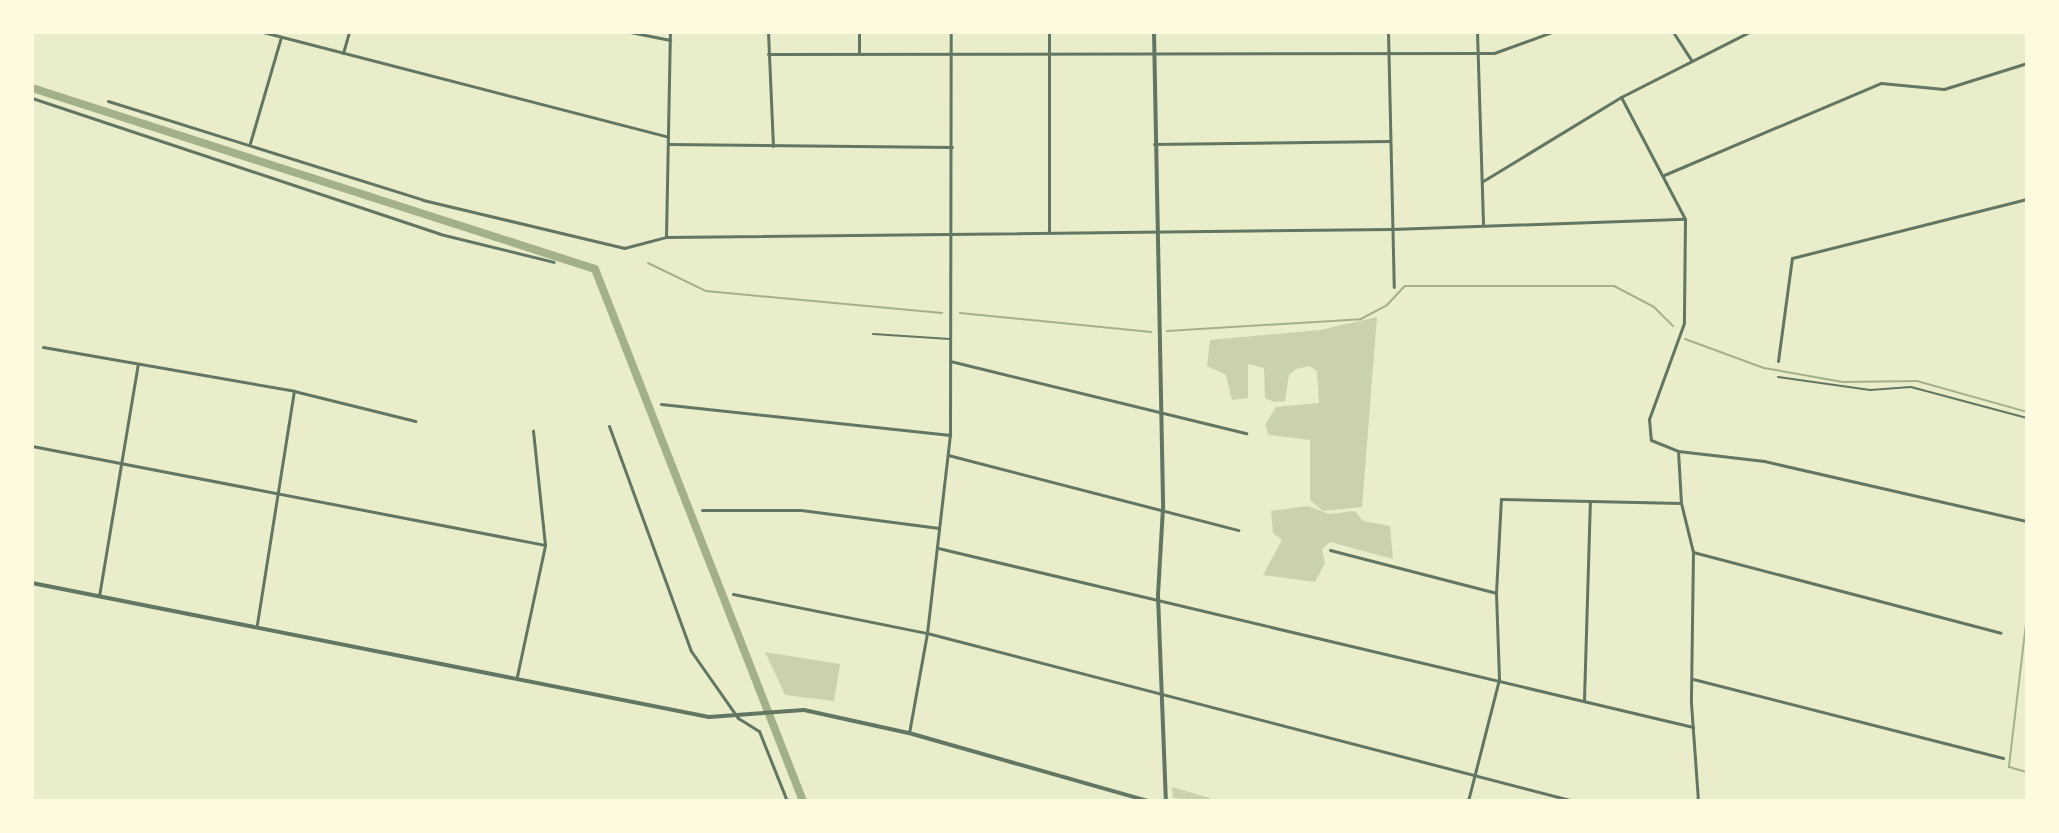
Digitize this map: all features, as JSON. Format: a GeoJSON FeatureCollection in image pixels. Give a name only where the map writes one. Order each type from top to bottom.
{"type":"FeatureCollection","features":[{"type":"Feature","properties":{"kind":"street"},"geometry":{"type":"LineString","coordinates":[[263,32],[668,137]]}},
{"type":"Feature","properties":{"kind":"street"},"geometry":{"type":"LineString","coordinates":[[343,53],[349,32]]}},
{"type":"Feature","properties":{"kind":"street"},"geometry":{"type":"LineString","coordinates":[[630,32],[670,40]]}},
{"type":"Feature","properties":{"kind":"street"},"geometry":{"type":"LineString","coordinates":[[666,237],[670,32]]}},
{"type":"Feature","properties":{"kind":"street"},"geometry":{"type":"LineString","coordinates":[[768,32],[773,146]]}},
{"type":"Feature","properties":{"kind":"street"},"geometry":{"type":"LineString","coordinates":[[859,32],[859,52]]}},
{"type":"Feature","properties":{"kind":"street"},"geometry":{"type":"LineString","coordinates":[[909,733],[927,633],[950,435],[954,235],[951,32]]}},
{"type":"Feature","properties":{"kind":"street"},"geometry":{"type":"LineString","coordinates":[[1049,32],[1049,232]]}},
{"type":"Feature","properties":{"kind":"street"},"geometry":{"type":"LineString","coordinates":[[1154,32],[1155,232],[1163,508],[1158,596],[1166,801]]}},
{"type":"Feature","properties":{"kind":"street"},"geometry":{"type":"LineString","coordinates":[[1388,32],[1394,287]]}},
{"type":"Feature","properties":{"kind":"street"},"geometry":{"type":"LineString","coordinates":[[1477,32],[1483,224]]}},
{"type":"Feature","properties":{"kind":"street"},"geometry":{"type":"LineString","coordinates":[[768,54],[1478,53],[1512,51],[1552,32]]}},
{"type":"Feature","properties":{"kind":"street"},"geometry":{"type":"LineString","coordinates":[[1673,32],[1691,60]]}},
{"type":"Feature","properties":{"kind":"street"},"geometry":{"type":"LineString","coordinates":[[1483,181],[1621,97],[1749,32]]}},
{"type":"Feature","properties":{"kind":"street"},"geometry":{"type":"LineString","coordinates":[[250,143],[281,37]]}},
{"type":"Feature","properties":{"kind":"street"},"geometry":{"type":"LineString","coordinates":[[1664,175],[1881,83],[1944,89],[2026,63],[2027,150]]}},
{"type":"Feature","properties":{"kind":"street"},"geometry":{"type":"LineString","coordinates":[[1621,97],[1685,219],[1684,323],[1649,419],[1651,440],[1678,451],[1778,464],[2027,521]]}},
{"type":"Feature","properties":{"kind":"street"},"geometry":{"type":"LineString","coordinates":[[32,98],[399,221],[554,262]]}},
{"type":"Feature","properties":{"kind":"street"},"geometry":{"type":"LineString","coordinates":[[108,101],[250,143],[423,200],[600,246],[624,248],[666,237],[1392,229],[1685,219]]}},
{"type":"Feature","properties":{"kind":"street"},"geometry":{"type":"LineString","coordinates":[[1154,144],[1390,141]]}},
{"type":"Feature","properties":{"kind":"street"},"geometry":{"type":"LineString","coordinates":[[668,144],[952,147]]}},
{"type":"Feature","properties":{"kind":"street"},"geometry":{"type":"LineString","coordinates":[[1778,361],[1792,258],[2027,199]]}},
{"type":"Feature","properties":{"kind":"street"},"geometry":{"type":"LineString","coordinates":[[43,347],[294,391],[415,421]]}},
{"type":"Feature","properties":{"kind":"street"},"geometry":{"type":"LineString","coordinates":[[950,361],[1246,433]]}},
{"type":"Feature","properties":{"kind":"street"},"geometry":{"type":"LineString","coordinates":[[99,597],[138,364]]}},
{"type":"Feature","properties":{"kind":"street"},"geometry":{"type":"LineString","coordinates":[[257,624],[280,495],[294,391]]}},
{"type":"Feature","properties":{"kind":"street"},"geometry":{"type":"LineString","coordinates":[[661,404],[950,435]]}},
{"type":"Feature","properties":{"kind":"street"},"geometry":{"type":"LineString","coordinates":[[609,426],[691,651],[738,718],[759,731],[787,801]]}},
{"type":"Feature","properties":{"kind":"street"},"geometry":{"type":"LineString","coordinates":[[517,676],[545,545],[533,431]]}},
{"type":"Feature","properties":{"kind":"street"},"geometry":{"type":"LineString","coordinates":[[32,446],[545,545]]}},
{"type":"Feature","properties":{"kind":"street"},"geometry":{"type":"LineString","coordinates":[[1678,451],[1681,503],[1693,552],[1693,727],[1698,801]]}},
{"type":"Feature","properties":{"kind":"street"},"geometry":{"type":"LineString","coordinates":[[948,455],[1163,508],[1238,530]]}},
{"type":"Feature","properties":{"kind":"street"},"geometry":{"type":"LineString","coordinates":[[1468,801],[1499,679],[1496,593],[1501,499],[1681,503]]}},
{"type":"Feature","properties":{"kind":"street"},"geometry":{"type":"LineString","coordinates":[[1584,700],[1590,501]]}},
{"type":"Feature","properties":{"kind":"street"},"geometry":{"type":"LineString","coordinates":[[702,510],[801,510],[939,528]]}},
{"type":"Feature","properties":{"kind":"street"},"geometry":{"type":"LineString","coordinates":[[938,548],[1158,596],[1328,644],[1480,681],[1499,679],[1693,727]]}},
{"type":"Feature","properties":{"kind":"street"},"geometry":{"type":"LineString","coordinates":[[1330,550],[1496,593]]}},
{"type":"Feature","properties":{"kind":"street"},"geometry":{"type":"LineString","coordinates":[[1693,552],[2001,633]]}},
{"type":"Feature","properties":{"kind":"street"},"geometry":{"type":"LineString","coordinates":[[32,583],[738,718],[790,711],[909,733],[1148,801]]}},
{"type":"Feature","properties":{"kind":"street"},"geometry":{"type":"LineString","coordinates":[[733,594],[927,633],[1574,801]]}},
{"type":"Feature","properties":{"kind":"street"},"geometry":{"type":"LineString","coordinates":[[1693,679],[2003,758]]}},
{"type":"Feature","properties":{"kind":"lane"},"geometry":{"type":"LineString","coordinates":[[873,334],[951,339]]}},
{"type":"Feature","properties":{"kind":"lane"},"geometry":{"type":"LineString","coordinates":[[1778,377],[1870,390],[1911,387],[2027,418]]}},
{"type":"Feature","properties":{"kind":"green space"},"geometry":{"type":"Polygon","coordinates":[[[1377,317],[1362,507],[1323,511],[1310,500],[1310,440],[1269,435],[1265,425],[1276,407],[1319,403],[1317,371],[1310,366],[1296,369],[1289,375],[1285,401],[1274,402],[1265,398],[1264,368],[1248,364],[1248,398],[1232,400],[1226,375],[1207,366],[1210,340],[1320,330],[1377,317]]]}},
{"type":"Feature","properties":{"kind":"green space"},"geometry":{"type":"Polygon","coordinates":[[[1308,506],[1329,514],[1355,511],[1363,521],[1390,526],[1393,559],[1330,542],[1322,549],[1325,563],[1315,582],[1263,575],[1282,540],[1273,533],[1271,511],[1308,506]]]}},
{"type":"Feature","properties":{"kind":"green space"},"geometry":{"type":"Polygon","coordinates":[[[765,652],[840,664],[834,701],[785,695],[765,652]]]}},
{"type":"Feature","properties":{"kind":"green space"},"geometry":{"type":"Polygon","coordinates":[[[1172,787],[1210,798],[1209,801],[1173,798],[1172,787]]]}},
{"type":"Feature","properties":{"kind":"waterway"},"geometry":{"type":"LineString","coordinates":[[32,88],[595,269],[803,801]]}},
{"type":"Feature","properties":{"kind":"waterway"},"geometry":{"type":"LineString","coordinates":[[648,263],[706,291],[942,313]]}},
{"type":"Feature","properties":{"kind":"waterway"},"geometry":{"type":"LineString","coordinates":[[1167,331],[1361,319],[1387,305],[1405,286],[1614,286],[1654,307],[1673,326]]}},
{"type":"Feature","properties":{"kind":"waterway"},"geometry":{"type":"LineString","coordinates":[[960,313],[1151,332]]}},
{"type":"Feature","properties":{"kind":"waterway"},"geometry":{"type":"LineString","coordinates":[[1685,339],[1764,368],[1843,382],[1917,381],[2027,412]]}},
{"type":"Feature","properties":{"kind":"waterway"},"geometry":{"type":"LineString","coordinates":[[2027,615],[2009,767],[2027,772]]}}]}
